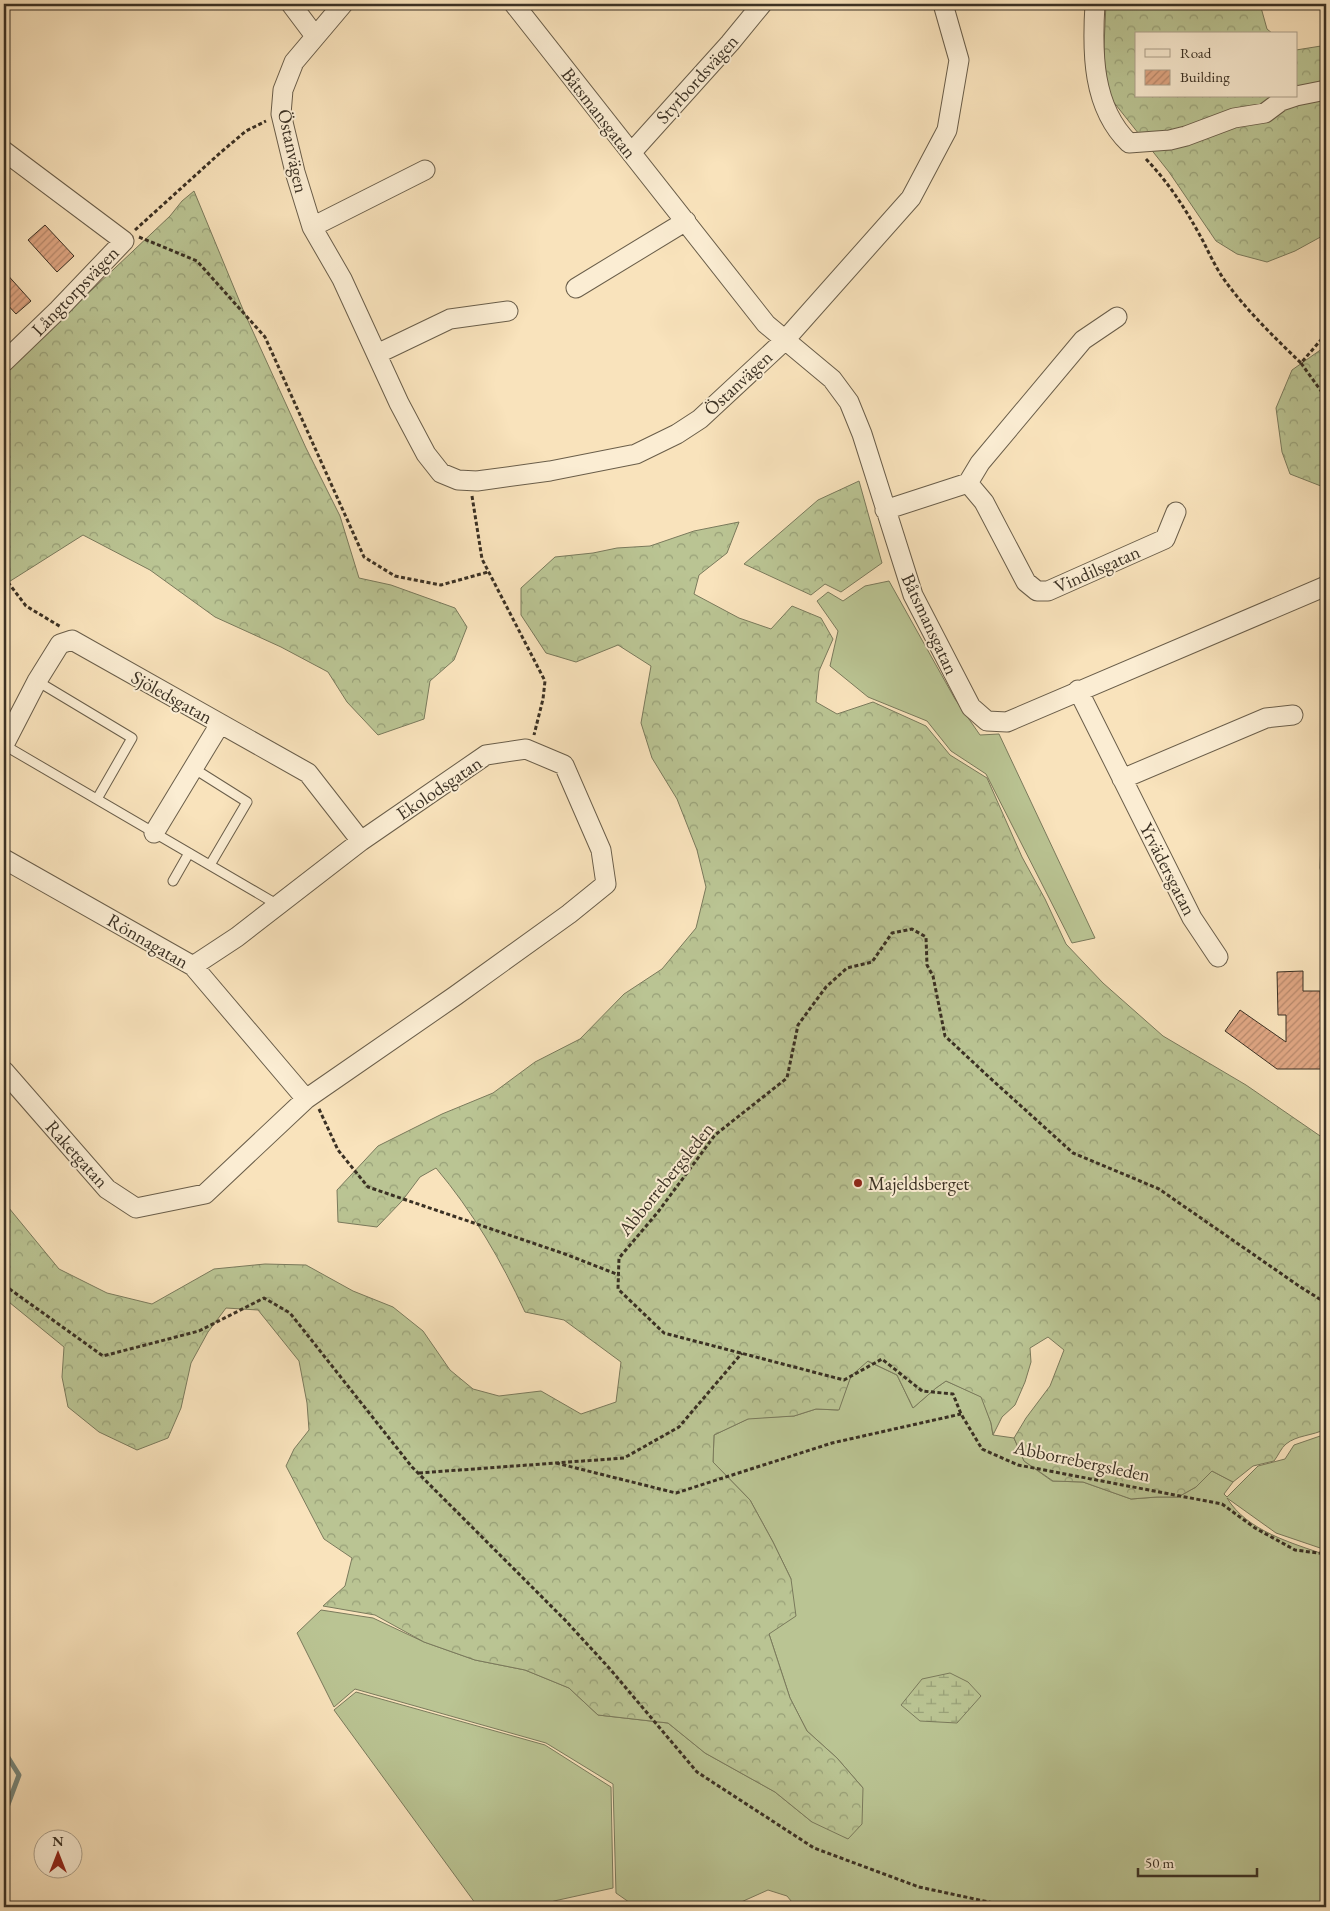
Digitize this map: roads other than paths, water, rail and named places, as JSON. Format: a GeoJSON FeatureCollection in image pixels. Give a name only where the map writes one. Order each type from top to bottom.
{"type":"FeatureCollection","features":[{"type":"Feature","properties":{"kind":"street"},"geometry":{"type":"LineString","coordinates":[[291,4],[315,36]]}},
{"type":"Feature","properties":{"kind":"street","name":"Östanvägen"},"geometry":{"type":"LineString","coordinates":[[343,4],[294,62],[283,90],[281,114],[295,172],[312,227],[342,280],[398,403],[426,454],[441,474],[458,480],[469,481],[550,470],[636,454],[677,434],[700,420],[784,341],[911,198],[947,130],[959,60],[943,4]]}},
{"type":"Feature","properties":{"kind":"street","name":"Båtsmansgatan"},"geometry":{"type":"LineString","coordinates":[[514,4],[766,324],[784,341],[806,356],[832,379],[849,402],[862,434],[913,596],[971,707],[986,721],[1007,722],[1078,690],[1326,586]]}},
{"type":"Feature","properties":{"kind":"street","name":"Styrbordsvägen"},"geometry":{"type":"LineString","coordinates":[[631,153],[730,43],[762,4]]}},
{"type":"Feature","properties":{"kind":"street"},"geometry":{"type":"LineString","coordinates":[[1095,4],[1093,52],[1102,102],[1110,119],[1129,143],[1170,140],[1186,136],[1234,118],[1264,112],[1281,101],[1290,98]]}},
{"type":"Feature","properties":{"kind":"street"},"geometry":{"type":"LineString","coordinates":[[1298,96],[1326,90]]}},
{"type":"Feature","properties":{"kind":"street","name":"Långtorpsvägen"},"geometry":{"type":"LineString","coordinates":[[4,150],[124,241],[58,310],[4,362]]}},
{"type":"Feature","properties":{"kind":"street"},"geometry":{"type":"LineString","coordinates":[[312,227],[425,170]]}},
{"type":"Feature","properties":{"kind":"street"},"geometry":{"type":"LineString","coordinates":[[576,288],[686,221]]}},
{"type":"Feature","properties":{"kind":"street"},"geometry":{"type":"LineString","coordinates":[[377,354],[450,319],[508,311]]}},
{"type":"Feature","properties":{"kind":"street"},"geometry":{"type":"LineString","coordinates":[[885,510],[968,483],[980,463],[1083,340],[1117,316]]}},
{"type":"Feature","properties":{"kind":"street","name":"Vindilsgatan"},"geometry":{"type":"LineString","coordinates":[[968,483],[984,502],[1026,582],[1037,592],[1048,591],[1165,539],[1176,512]]}},
{"type":"Feature","properties":{"kind":"street","name":"Sjöledsgatan"},"geometry":{"type":"LineString","coordinates":[[38,682],[60,644],[72,640],[308,773],[361,841]]}},
{"type":"Feature","properties":{"kind":"street"},"geometry":{"type":"LineString","coordinates":[[4,745],[38,682]]}},
{"type":"Feature","properties":{"kind":"street","name":"Yrvädersgatan"},"geometry":{"type":"LineString","coordinates":[[1078,690],[1192,918],[1218,957]]}},
{"type":"Feature","properties":{"kind":"street"},"geometry":{"type":"LineString","coordinates":[[1122,779],[1266,718],[1293,715]]}},
{"type":"Feature","properties":{"kind":"street"},"geometry":{"type":"LineString","coordinates":[[154,833],[220,724]]}},
{"type":"Feature","properties":{"kind":"street","name":"Ekolodsgatan"},"geometry":{"type":"LineString","coordinates":[[193,966],[237,937],[361,841],[486,755],[526,749],[564,765],[601,850],[606,884],[455,996],[309,1097]]}},
{"type":"Feature","properties":{"kind":"street","name":"Rönnagatan"},"geometry":{"type":"LineString","coordinates":[[4,859],[193,966],[309,1097]]}},
{"type":"Feature","properties":{"kind":"street","name":"Raketgatan"},"geometry":{"type":"LineString","coordinates":[[4,1071],[107,1189],[136,1208],[205,1194],[309,1097]]}},
{"type":"Feature","properties":{"kind":"lane"},"geometry":{"type":"LineString","coordinates":[[38,682],[132,738],[97,799]]}},
{"type":"Feature","properties":{"kind":"lane"},"geometry":{"type":"LineString","coordinates":[[4,745],[278,905]]}},
{"type":"Feature","properties":{"kind":"lane"},"geometry":{"type":"LineString","coordinates":[[193,768],[247,802],[210,865]]}},
{"type":"Feature","properties":{"kind":"lane"},"geometry":{"type":"LineString","coordinates":[[173,881],[189,853]]}},
{"type":"Feature","properties":{"kind":"waterway"},"geometry":{"type":"LineString","coordinates":[[4,1751],[19,1775],[4,1815]]}},
{"type":"Feature","properties":{"kind":"place","name":"Majeldsberget"},"geometry":{"type":"Point","coordinates":[858,1183]}}]}
